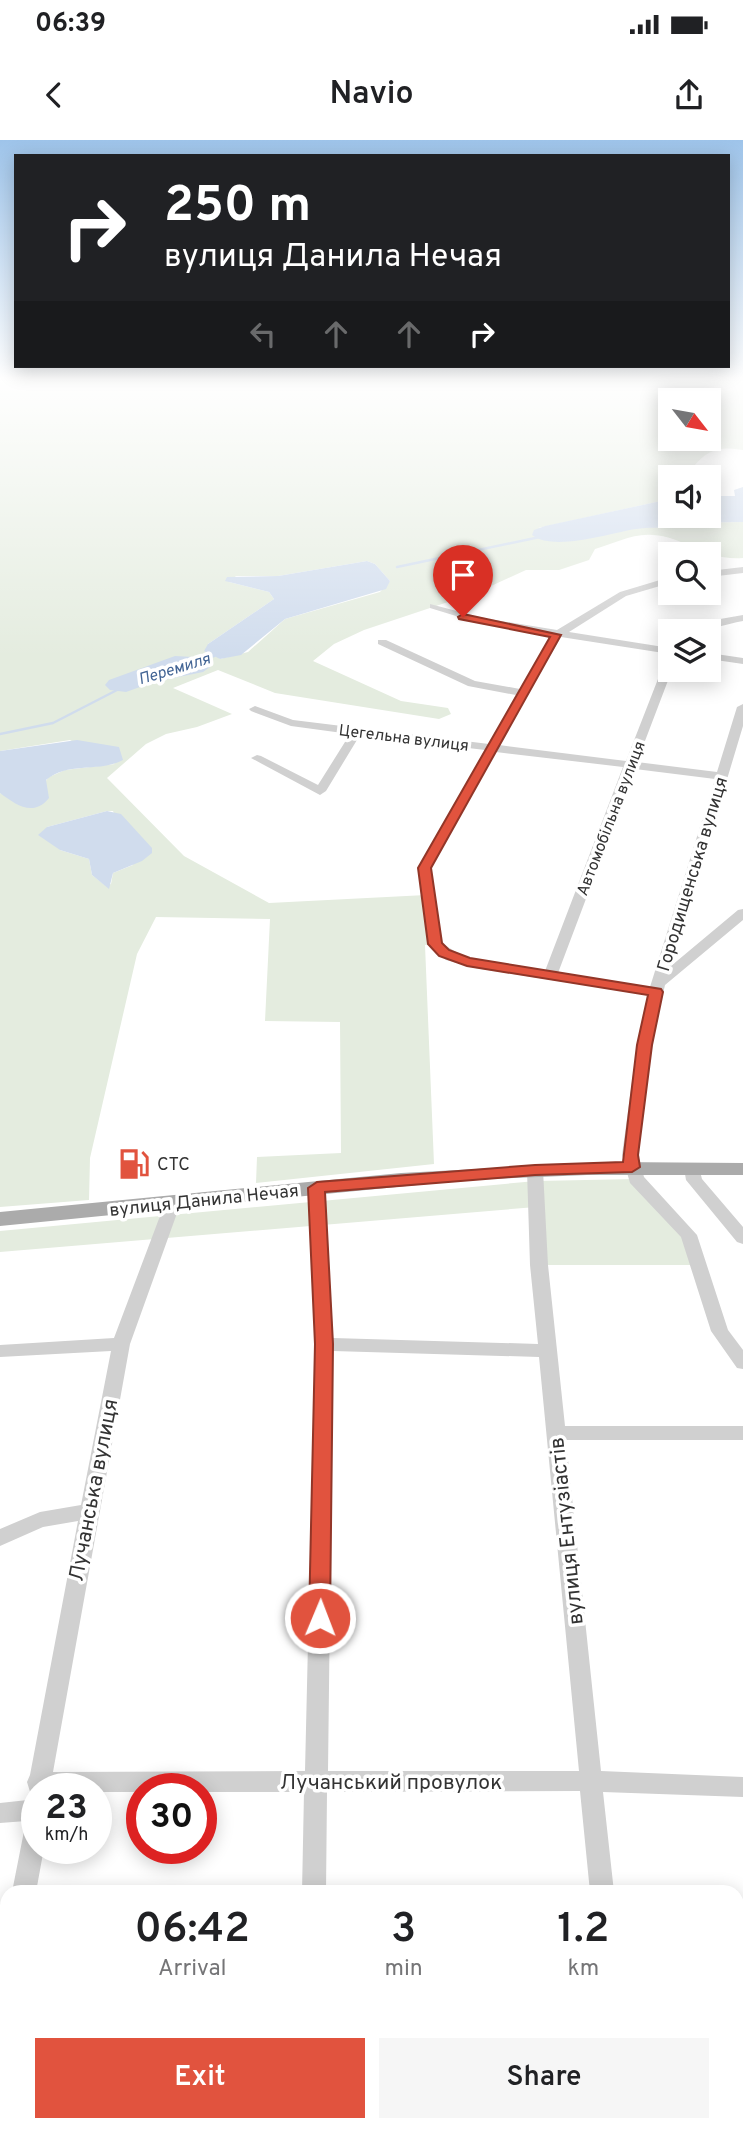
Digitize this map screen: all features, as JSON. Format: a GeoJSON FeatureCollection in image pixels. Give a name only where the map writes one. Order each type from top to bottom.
{"type":"FeatureCollection","features":[{"type":"Feature","properties":{"kind":"main road","name":"вулиця Данила Нечая"},"geometry":{"type":"LineString","coordinates":[[0,1219],[535,1170],[632,1167],[743,1169]]}},
{"type":"Feature","properties":{"kind":"street"},"geometry":{"type":"LineString","coordinates":[[721,573],[743,570]]}},
{"type":"Feature","properties":{"kind":"street"},"geometry":{"type":"LineString","coordinates":[[658,584],[623,594],[556,635],[424,868],[435,944],[444,953],[467,962],[657,987],[743,913]]}},
{"type":"Feature","properties":{"kind":"street"},"geometry":{"type":"LineString","coordinates":[[433,606],[473,620],[658,649]]}},
{"type":"Feature","properties":{"kind":"street"},"geometry":{"type":"LineString","coordinates":[[721,621],[743,618]]}},
{"type":"Feature","properties":{"kind":"street"},"geometry":{"type":"LineString","coordinates":[[382,642],[472,684],[523,693]]}},
{"type":"Feature","properties":{"kind":"street"},"geometry":{"type":"LineString","coordinates":[[721,658],[743,661]]}},
{"type":"Feature","properties":{"kind":"street","name":"Автомобільна вулиця"},"geometry":{"type":"LineString","coordinates":[[550,975],[662,682]]}},
{"type":"Feature","properties":{"kind":"street","name":"Городищенська вулиця"},"geometry":{"type":"LineString","coordinates":[[632,1167],[630,1155],[642,1058],[657,987],[743,708]]}},
{"type":"Feature","properties":{"kind":"street","name":"Цегельна вулиця"},"geometry":{"type":"LineString","coordinates":[[255,709],[291,723],[723,776]]}},
{"type":"Feature","properties":{"kind":"street"},"geometry":{"type":"LineString","coordinates":[[257,758],[320,791],[357,731]]}},
{"type":"Feature","properties":{"kind":"street"},"geometry":{"type":"LineString","coordinates":[[632,1167],[636,1178],[689,1236],[720,1331],[743,1363]]}},
{"type":"Feature","properties":{"kind":"street"},"geometry":{"type":"LineString","coordinates":[[692,1168],[694,1180],[743,1238]]}},
{"type":"Feature","properties":{"kind":"street","name":"вулиця Ентузіастів"},"geometry":{"type":"LineString","coordinates":[[535,1170],[539,1265],[600,1885]]}},
{"type":"Feature","properties":{"kind":"street"},"geometry":{"type":"LineString","coordinates":[[314,1885],[324,1344],[317,1188]]}},
{"type":"Feature","properties":{"kind":"street","name":"Лучанська вулиця"},"geometry":{"type":"LineString","coordinates":[[41,1773],[121,1344],[168,1216],[169,1205]]}},
{"type":"Feature","properties":{"kind":"street"},"geometry":{"type":"LineString","coordinates":[[0,1351],[121,1344]]}},
{"type":"Feature","properties":{"kind":"street"},"geometry":{"type":"LineString","coordinates":[[324,1344],[548,1351]]}},
{"type":"Feature","properties":{"kind":"street"},"geometry":{"type":"LineString","coordinates":[[556,1433],[743,1433]]}},
{"type":"Feature","properties":{"kind":"street"},"geometry":{"type":"LineString","coordinates":[[0,1538],[40,1520],[89,1511]]}},
{"type":"Feature","properties":{"kind":"street","name":"Лучанський провулок"},"geometry":{"type":"LineString","coordinates":[[112,1784],[591,1781],[743,1787]]}},
{"type":"Feature","properties":{"kind":"street"},"geometry":{"type":"LineString","coordinates":[[0,1813],[21,1811]]}},
{"type":"Feature","properties":{"kind":"street"},"geometry":{"type":"LineString","coordinates":[[25,1885],[29,1864]]}},
{"type":"Feature","properties":{"kind":"shaded area"},"geometry":{"type":"Polygon","coordinates":[[[0,472],[658,472],[658,502],[538,528],[721,528],[721,522],[743,522],[743,558],[721,557],[721,542],[681,542],[664,536],[646,535],[631,537],[595,549],[589,560],[559,570],[526,570],[478,592],[364,630],[334,644],[313,661],[401,701],[448,708],[451,714],[439,719],[275,693],[218,670],[173,688],[232,714],[197,727],[166,734],[146,744],[107,778],[184,856],[269,903],[426,895],[435,944],[425,945],[434,1164],[256,1183],[257,1157],[341,1153],[340,1022],[265,1021],[270,919],[156,917],[137,954],[90,1158],[89,1200],[0,1207],[0,793],[4,795],[44,783],[49,777],[65,770],[115,764],[70,740],[0,751],[0,472]],[[367,561],[278,576],[236,576],[229,582],[269,592],[274,599],[208,644],[220,659],[248,652],[285,619],[380,592],[390,581],[375,564],[367,561]],[[113,811],[47,827],[60,850],[89,859],[92,875],[106,886],[111,884],[113,873],[133,865],[113,811]]]}},
{"type":"Feature","properties":{"kind":"shaded area"},"geometry":{"type":"Polygon","coordinates":[[[636,1179],[682,1227],[699,1265],[539,1265],[536,1207],[0,1252],[0,1231],[536,1181],[636,1179]]]}},
{"type":"Feature","properties":{"kind":"water"},"geometry":{"type":"Polygon","coordinates":[[[743,487],[743,522],[721,522],[721,496],[735,496],[734,490],[743,487]]]}},
{"type":"Feature","properties":{"kind":"water"},"geometry":{"type":"Polygon","coordinates":[[[658,502],[658,528],[554,542],[532,535],[534,530],[658,502]]]}},
{"type":"Feature","properties":{"kind":"water"},"geometry":{"type":"Polygon","coordinates":[[[367,561],[375,564],[390,581],[386,589],[285,619],[241,655],[220,659],[204,651],[208,644],[274,599],[269,592],[225,581],[227,577],[278,576],[367,561]]]}},
{"type":"Feature","properties":{"kind":"water"},"geometry":{"type":"Polygon","coordinates":[[[175,656],[193,657],[210,667],[203,672],[154,682],[126,692],[110,690],[105,685],[109,680],[175,656]]]}},
{"type":"Feature","properties":{"kind":"water"},"geometry":{"type":"Polygon","coordinates":[[[77,740],[119,747],[123,760],[114,764],[55,774],[46,780],[49,798],[37,807],[24,807],[0,793],[0,751],[77,740]]]}},
{"type":"Feature","properties":{"kind":"water"},"geometry":{"type":"Polygon","coordinates":[[[107,811],[121,814],[152,848],[152,853],[142,861],[113,873],[109,889],[92,875],[89,859],[60,850],[38,835],[47,827],[107,811]]]}},
{"type":"Feature","properties":{"kind":"waterway","name":"Перемиля"},"geometry":{"type":"LineString","coordinates":[[397,567],[540,537]]}},
{"type":"Feature","properties":{"kind":"waterway","name":"Перемиля"},"geometry":{"type":"LineString","coordinates":[[196,661],[214,656]]}},
{"type":"Feature","properties":{"kind":"waterway","name":"Перемиля"},"geometry":{"type":"LineString","coordinates":[[0,734],[53,723],[119,689]]}},
{"type":"Feature","properties":{"kind":"place","name":"СТС"},"geometry":{"type":"Point","coordinates":[134,1164]}},
{"type":"Feature","properties":{"kind":"route"},"geometry":{"type":"LineString","coordinates":[[320,1618],[324,1344],[317,1188],[535,1170],[632,1167],[630,1155],[644,1045],[656,992],[467,962],[451,957],[435,944],[424,868],[556,635],[463,617]]}}]}
